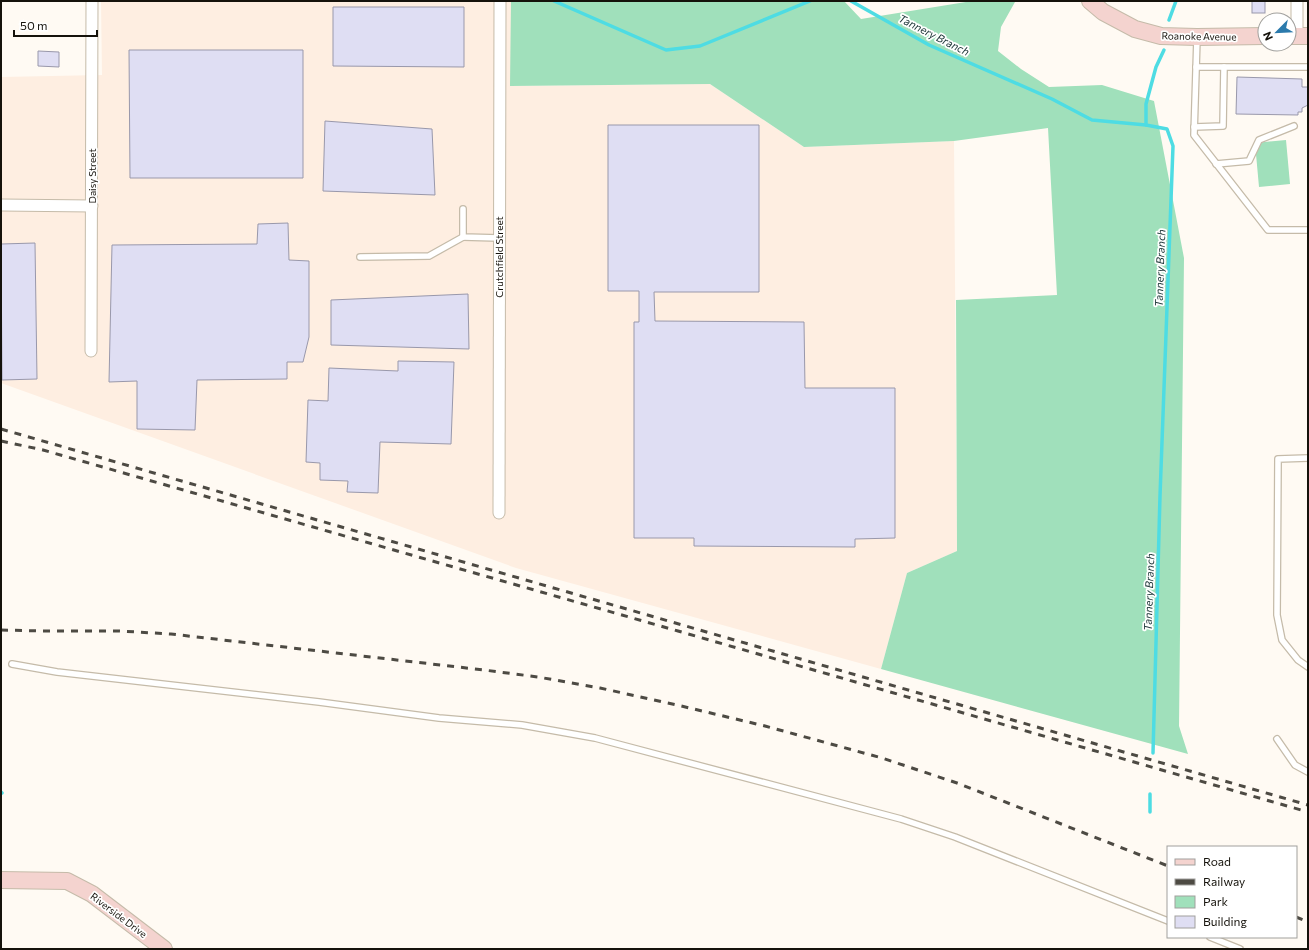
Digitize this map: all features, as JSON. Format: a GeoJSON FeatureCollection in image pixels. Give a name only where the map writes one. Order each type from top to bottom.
{"type":"FeatureCollection","features":[{"type":"Feature","properties":{"kind":"street","name":"Daisy Street"},"geometry":{"type":"LineString","coordinates":[[91,351],[92,1]]}},
{"type":"Feature","properties":{"kind":"street","name":"Crutchfield Street"},"geometry":{"type":"LineString","coordinates":[[498,513],[500,1]]}},
{"type":"Feature","properties":{"kind":"street","name":"Roanoke Avenue"},"geometry":{"type":"LineString","coordinates":[[1090,1],[1103,12],[1135,29],[1161,36],[1197,38],[1257,36]]}},
{"type":"Feature","properties":{"kind":"street"},"geometry":{"type":"LineString","coordinates":[[1297,1],[1298,36]]}},
{"type":"Feature","properties":{"kind":"street"},"geometry":{"type":"LineString","coordinates":[[1,205],[92,206]]}},
{"type":"Feature","properties":{"kind":"street","name":"Riverside Drive"},"geometry":{"type":"LineString","coordinates":[[1,880],[67,881],[92,894],[164,949]]}},
{"type":"Feature","properties":{"kind":"lane"},"geometry":{"type":"LineString","coordinates":[[1197,38],[1194,135],[1268,230],[1308,230]]}},
{"type":"Feature","properties":{"kind":"lane"},"geometry":{"type":"LineString","coordinates":[[1196,67],[1308,68]]}},
{"type":"Feature","properties":{"kind":"lane"},"geometry":{"type":"LineString","coordinates":[[1194,127],[1223,126],[1224,67]]}},
{"type":"Feature","properties":{"kind":"lane"},"geometry":{"type":"LineString","coordinates":[[1216,164],[1249,161],[1259,140],[1294,126]]}},
{"type":"Feature","properties":{"kind":"lane"},"geometry":{"type":"LineString","coordinates":[[463,209],[463,237]]}},
{"type":"Feature","properties":{"kind":"lane"},"geometry":{"type":"LineString","coordinates":[[360,257],[429,256],[463,237],[499,238]]}},
{"type":"Feature","properties":{"kind":"lane"},"geometry":{"type":"LineString","coordinates":[[1308,458],[1278,459],[1277,615],[1282,640],[1298,660],[1308,667]]}},
{"type":"Feature","properties":{"kind":"lane"},"geometry":{"type":"LineString","coordinates":[[12,664],[57,672],[319,702],[439,718],[522,725],[595,738],[901,819],[955,837],[1167,921]]}},
{"type":"Feature","properties":{"kind":"lane"},"geometry":{"type":"LineString","coordinates":[[1277,739],[1295,764],[1308,772]]}},
{"type":"Feature","properties":{"kind":"lane"},"geometry":{"type":"LineString","coordinates":[[1212,938],[1240,949]]}},
{"type":"Feature","properties":{"kind":"shaded area"},"geometry":{"type":"Polygon","coordinates":[[[101,1],[511,1],[511,86],[710,84],[804,147],[954,141],[957,551],[907,573],[881,669],[516,568],[1,383],[1,77],[102,75],[101,1]]]}},
{"type":"Feature","properties":{"kind":"green space"},"geometry":{"type":"Polygon","coordinates":[[[511,1],[844,1],[861,19],[972,1],[1015,2],[1001,27],[998,51],[1021,69],[1049,87],[1102,85],[1154,101],[1184,258],[1179,726],[1188,754],[881,669],[907,573],[957,551],[956,300],[1057,295],[1048,128],[954,141],[804,147],[710,84],[510,86],[511,1]]]}},
{"type":"Feature","properties":{"kind":"green space"},"geometry":{"type":"Polygon","coordinates":[[[1286,140],[1290,184],[1259,187],[1255,143],[1286,140]]]}},
{"type":"Feature","properties":{"kind":"building"},"geometry":{"type":"Polygon","coordinates":[[[1252,1],[1265,1],[1265,12],[1252,13],[1252,1]]]}},
{"type":"Feature","properties":{"kind":"building"},"geometry":{"type":"Polygon","coordinates":[[[333,7],[464,7],[464,67],[333,66],[333,7]]]}},
{"type":"Feature","properties":{"kind":"building"},"geometry":{"type":"Polygon","coordinates":[[[129,50],[303,50],[303,178],[130,178],[129,50]]]}},
{"type":"Feature","properties":{"kind":"building"},"geometry":{"type":"Polygon","coordinates":[[[38,51],[59,52],[59,67],[38,66],[38,51]]]}},
{"type":"Feature","properties":{"kind":"building"},"geometry":{"type":"Polygon","coordinates":[[[1237,77],[1302,79],[1302,87],[1308,87],[1308,105],[1302,108],[1302,112],[1298,112],[1298,115],[1236,114],[1237,77]]]}},
{"type":"Feature","properties":{"kind":"building"},"geometry":{"type":"Polygon","coordinates":[[[325,121],[432,129],[435,195],[323,191],[325,121]]]}},
{"type":"Feature","properties":{"kind":"building"},"geometry":{"type":"Polygon","coordinates":[[[608,125],[759,125],[759,292],[654,292],[655,321],[804,322],[805,388],[895,388],[895,538],[855,539],[855,547],[694,546],[694,538],[634,538],[634,322],[639,322],[639,291],[608,291],[608,125]]]}},
{"type":"Feature","properties":{"kind":"building"},"geometry":{"type":"Polygon","coordinates":[[[288,223],[289,260],[309,261],[309,337],[303,362],[287,362],[287,379],[197,380],[195,430],[137,429],[137,381],[109,382],[112,245],[257,244],[258,224],[288,223]]]}},
{"type":"Feature","properties":{"kind":"building"},"geometry":{"type":"Polygon","coordinates":[[[35,243],[37,379],[2,380],[1,244],[35,243]]]}},
{"type":"Feature","properties":{"kind":"building"},"geometry":{"type":"Polygon","coordinates":[[[468,294],[469,349],[331,345],[331,300],[468,294]]]}},
{"type":"Feature","properties":{"kind":"building"},"geometry":{"type":"Polygon","coordinates":[[[398,361],[454,362],[451,444],[380,442],[378,493],[347,492],[348,481],[320,480],[320,463],[306,462],[308,400],[328,401],[329,368],[398,371],[398,361]]]}},
{"type":"Feature","properties":{"kind":"waterway","name":"Tannery Branch"},"geometry":{"type":"LineString","coordinates":[[554,1],[666,50],[700,46],[810,1]]}},
{"type":"Feature","properties":{"kind":"waterway","name":"Tannery Branch"},"geometry":{"type":"LineString","coordinates":[[851,1],[929,45],[1052,99],[1092,120],[1146,125],[1167,129],[1173,146],[1160,496],[1153,753]]}},
{"type":"Feature","properties":{"kind":"waterway"},"geometry":{"type":"LineString","coordinates":[[1169,20],[1176,1]]}},
{"type":"Feature","properties":{"kind":"waterway"},"geometry":{"type":"LineString","coordinates":[[1146,125],[1146,104],[1156,67],[1164,50]]}},
{"type":"Feature","properties":{"kind":"waterway","name":"Tannery Branch"},"geometry":{"type":"LineString","coordinates":[[1150,794],[1150,812]]}},
{"type":"Feature","properties":{"kind":"railway"},"geometry":{"type":"LineString","coordinates":[[1,429],[1308,805]]}},
{"type":"Feature","properties":{"kind":"railway"},"geometry":{"type":"LineString","coordinates":[[1,441],[43,450],[1308,812]]}},
{"type":"Feature","properties":{"kind":"railway"},"geometry":{"type":"LineString","coordinates":[[1,630],[119,631],[171,634],[484,670],[538,677],[600,688],[765,726],[882,758],[957,783],[1167,866]]}},
{"type":"Feature","properties":{"kind":"railway"},"geometry":{"type":"LineString","coordinates":[[1297,917],[1308,922]]}}]}
